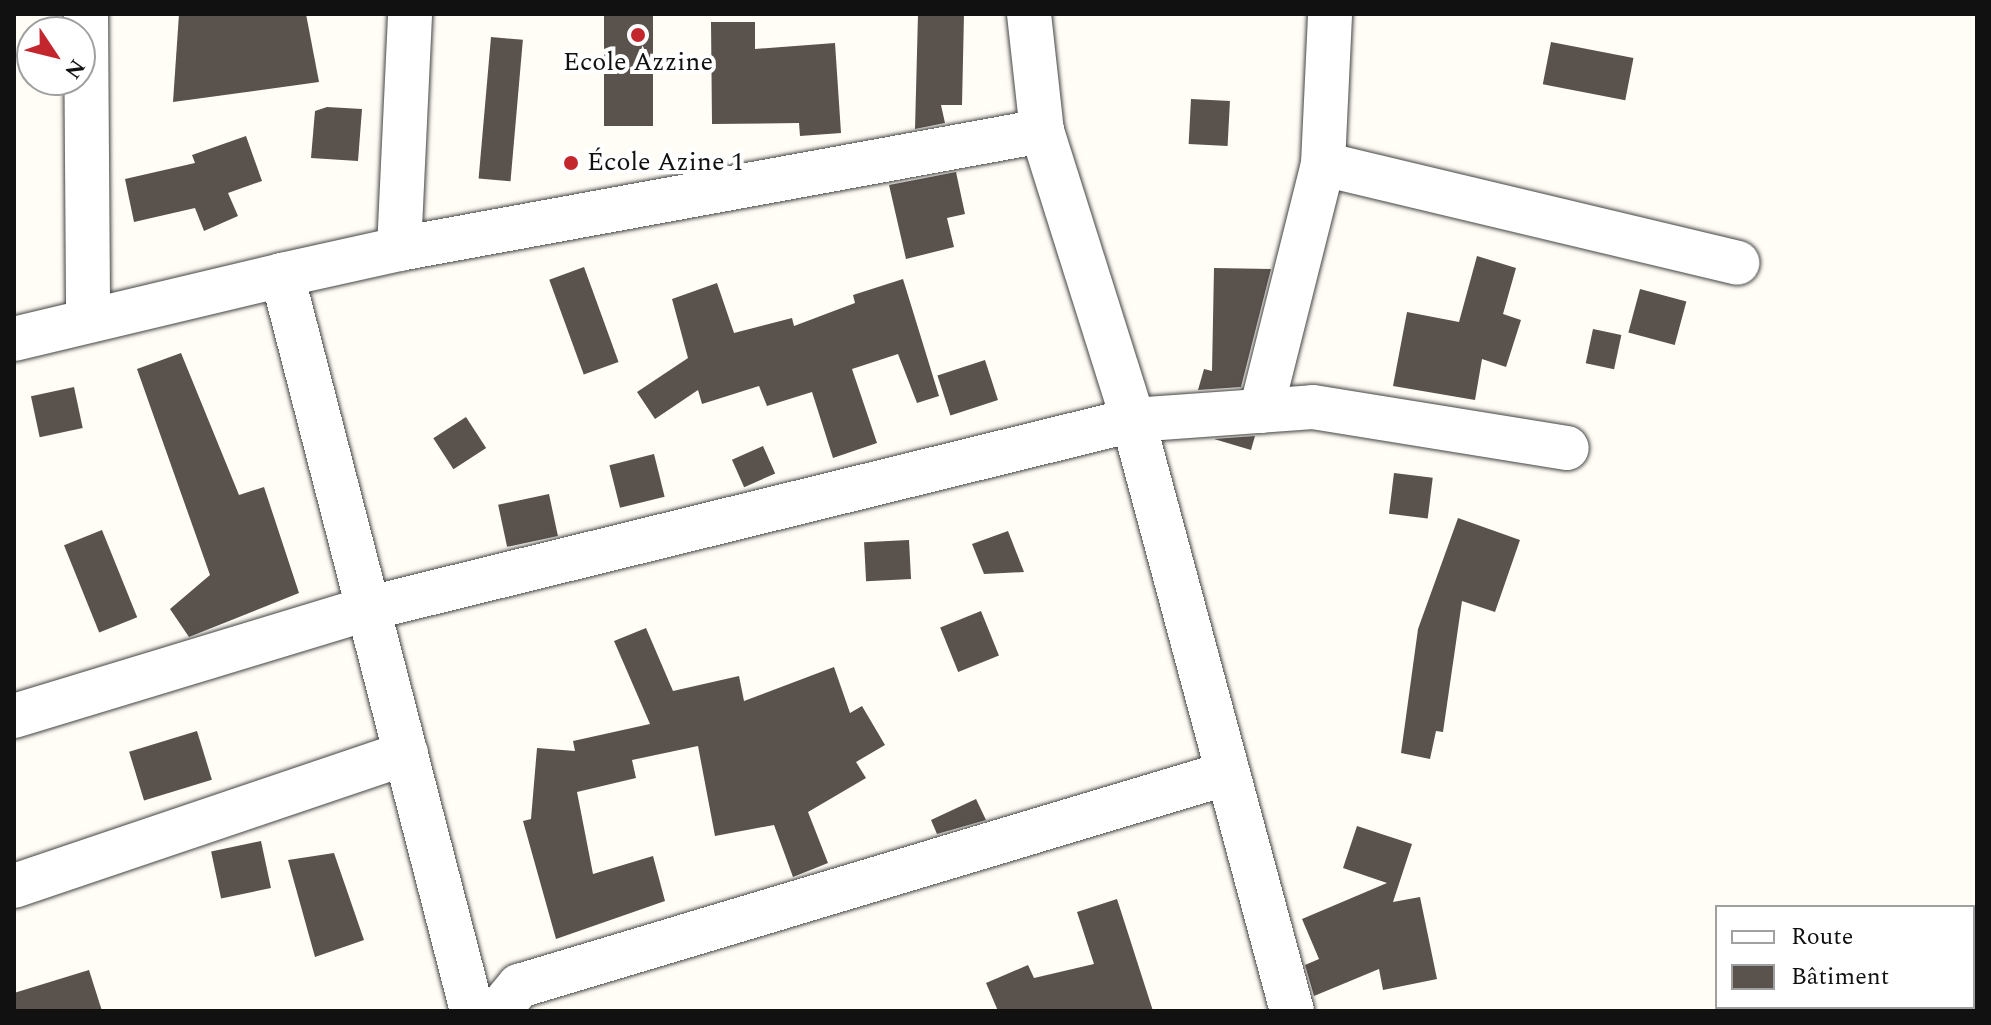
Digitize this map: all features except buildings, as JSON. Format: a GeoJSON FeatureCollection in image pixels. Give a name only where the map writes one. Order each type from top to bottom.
{"type":"FeatureCollection","features":[{"type":"Feature","properties":{"kind":"street"},"geometry":{"type":"LineString","coordinates":[[86,14],[88,317]]}},
{"type":"Feature","properties":{"kind":"street"},"geometry":{"type":"LineString","coordinates":[[399,249],[410,14]]}},
{"type":"Feature","properties":{"kind":"street"},"geometry":{"type":"LineString","coordinates":[[1029,14],[1042,131],[1133,420],[1292,1011]]}},
{"type":"Feature","properties":{"kind":"street"},"geometry":{"type":"LineString","coordinates":[[1261,411],[1323,164],[1330,14]]}},
{"type":"Feature","properties":{"kind":"street"},"geometry":{"type":"LineString","coordinates":[[14,339],[88,317],[399,249],[1042,131]]}},
{"type":"Feature","properties":{"kind":"street"},"geometry":{"type":"LineString","coordinates":[[1323,164],[1737,263]]}},
{"type":"Feature","properties":{"kind":"street"},"geometry":{"type":"LineString","coordinates":[[282,275],[472,1011]]}},
{"type":"Feature","properties":{"kind":"street"},"geometry":{"type":"LineString","coordinates":[[14,716],[370,608],[1133,420],[1313,407],[1567,448]]}},
{"type":"Feature","properties":{"kind":"street"},"geometry":{"type":"LineString","coordinates":[[14,886],[406,753]]}},
{"type":"Feature","properties":{"kind":"street"},"geometry":{"type":"LineString","coordinates":[[498,1011],[519,986],[1228,773]]}},
{"type":"Feature","properties":{"kind":"place","name":"Ecole Azzine"},"geometry":{"type":"Point","coordinates":[638,35]}},
{"type":"Feature","properties":{"kind":"place","name":"École Azine 1"},"geometry":{"type":"Point","coordinates":[571,163]}}]}
